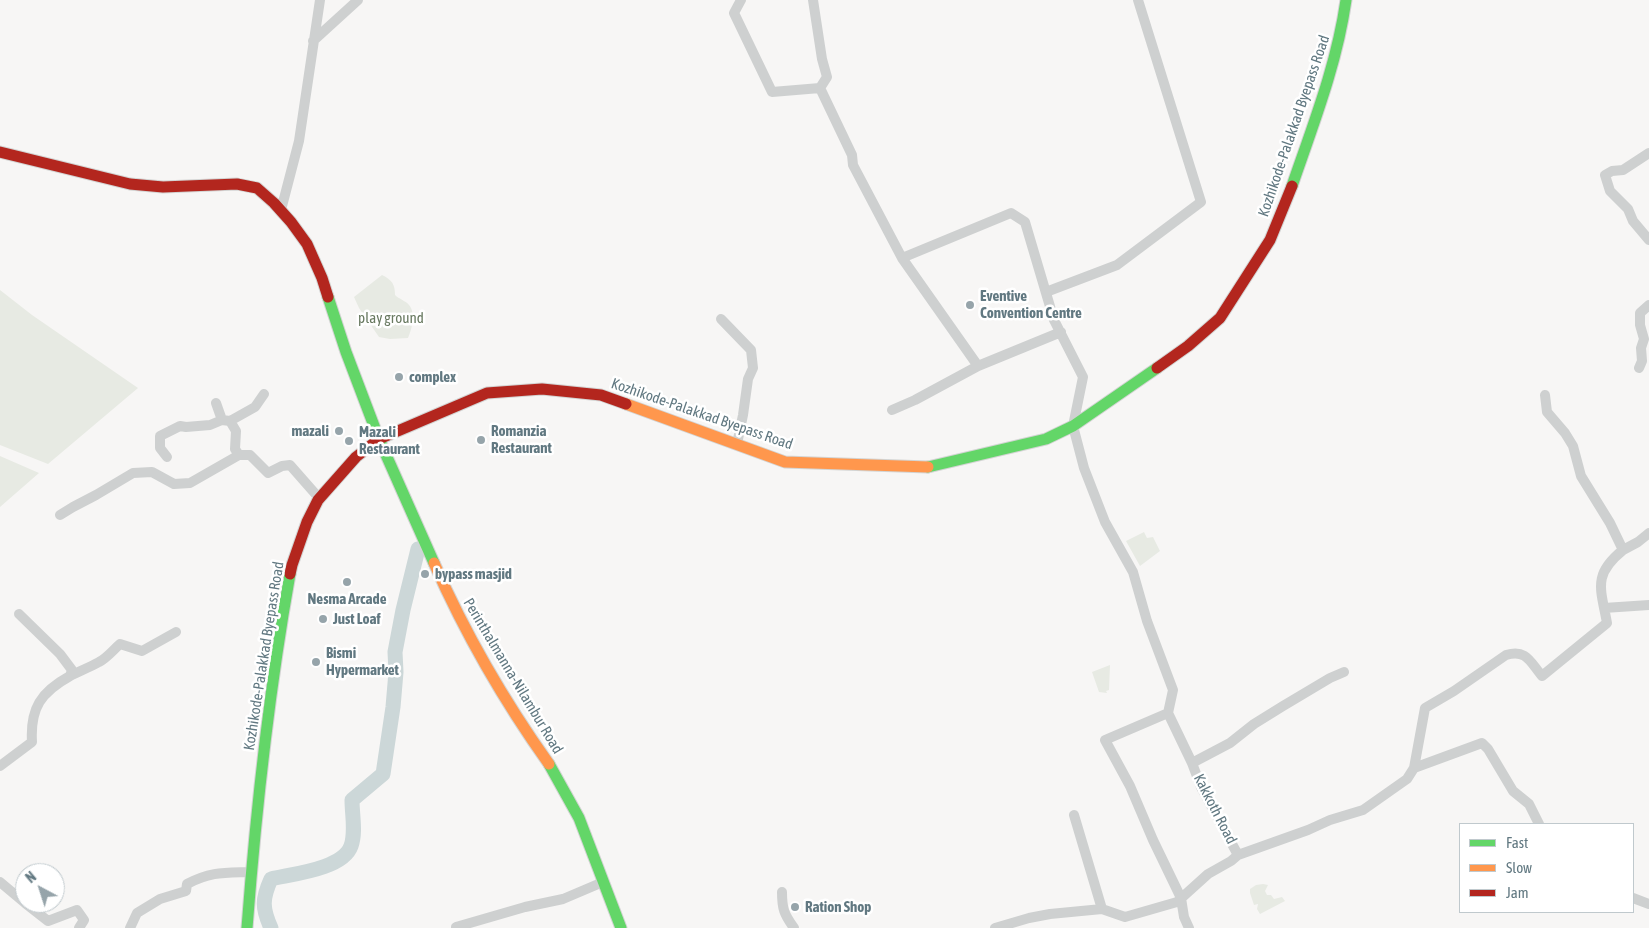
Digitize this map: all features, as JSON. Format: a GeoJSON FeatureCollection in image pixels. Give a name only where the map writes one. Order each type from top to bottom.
{"type":"FeatureCollection","features":[{"type":"Feature","properties":{"kind":"main road","name":"Kozhikode-Palakkad Byepass Road"},"geometry":{"type":"LineString","coordinates":[[248,928],[263,757],[292,565],[298,544],[319,498],[356,457],[379,439],[487,393],[542,389],[601,395],[785,462],[924,468],[1046,439],[1073,426],[1188,346],[1220,318],[1270,240],[1292,187],[1328,80],[1342,28],[1346,0]]}},
{"type":"Feature","properties":{"kind":"main road","name":"Perinthalmanna-Nilambur Road"},"geometry":{"type":"LineString","coordinates":[[0,152],[30,161],[130,184],[163,187],[237,184],[257,188],[291,222],[307,244],[322,278],[346,352],[379,439],[451,601],[484,662],[529,736],[549,764],[579,818],[621,928]]}},
{"type":"Feature","properties":{"kind":"street"},"geometry":{"type":"LineString","coordinates":[[281,210],[298,141],[320,0]]}},
{"type":"Feature","properties":{"kind":"street"},"geometry":{"type":"LineString","coordinates":[[314,41],[358,0]]}},
{"type":"Feature","properties":{"kind":"street"},"geometry":{"type":"LineString","coordinates":[[741,0],[734,13],[772,92],[820,88]]}},
{"type":"Feature","properties":{"kind":"street"},"geometry":{"type":"LineString","coordinates":[[813,0],[822,58],[827,77],[820,88]]}},
{"type":"Feature","properties":{"kind":"street"},"geometry":{"type":"LineString","coordinates":[[1046,292],[1117,265],[1201,202],[1138,0]]}},
{"type":"Feature","properties":{"kind":"street"},"geometry":{"type":"LineString","coordinates":[[820,88],[852,155],[853,165],[902,258],[978,366]]}},
{"type":"Feature","properties":{"kind":"street"},"geometry":{"type":"LineString","coordinates":[[1649,153],[1623,170],[1612,171],[1605,175],[1610,191],[1628,209],[1633,221],[1649,240]]}},
{"type":"Feature","properties":{"kind":"street"},"geometry":{"type":"LineString","coordinates":[[902,258],[1011,213],[1025,222],[1054,320],[1083,377],[1073,426],[1084,468],[1106,522],[1134,572],[1147,621],[1173,690],[1168,713],[1105,740],[1130,786],[1181,898],[1184,917],[1189,928]]}},
{"type":"Feature","properties":{"kind":"street"},"geometry":{"type":"LineString","coordinates":[[1639,368],[1642,361],[1641,348],[1644,339],[1640,325],[1640,313],[1649,305]]}},
{"type":"Feature","properties":{"kind":"street"},"geometry":{"type":"LineString","coordinates":[[722,319],[751,350],[752,368],[748,379],[737,444]]}},
{"type":"Feature","properties":{"kind":"street"},"geometry":{"type":"LineString","coordinates":[[892,410],[915,400],[978,366],[1060,332]]}},
{"type":"Feature","properties":{"kind":"street"},"geometry":{"type":"LineString","coordinates":[[167,457],[160,448],[160,436],[180,426],[210,425],[226,421],[255,407],[264,394]]}},
{"type":"Feature","properties":{"kind":"street"},"geometry":{"type":"LineString","coordinates":[[1545,395],[1547,412],[1565,433],[1573,446],[1580,476],[1610,523],[1623,550]]}},
{"type":"Feature","properties":{"kind":"street"},"geometry":{"type":"LineString","coordinates":[[216,403],[226,421],[236,431],[235,449],[239,455]]}},
{"type":"Feature","properties":{"kind":"street"},"geometry":{"type":"LineString","coordinates":[[60,515],[133,473],[152,472],[174,484],[190,483],[239,455],[250,455],[268,473],[282,466],[290,465],[319,498]]}},
{"type":"Feature","properties":{"kind":"street"},"geometry":{"type":"LineString","coordinates":[[1238,855],[1308,830],[1330,820],[1363,810],[1407,779],[1414,768],[1425,708],[1454,691],[1506,655],[1515,652],[1523,654],[1542,676],[1607,623],[1600,586],[1602,573],[1614,557],[1649,533]]}},
{"type":"Feature","properties":{"kind":"street"},"geometry":{"type":"LineString","coordinates":[[1604,608],[1649,605]]}},
{"type":"Feature","properties":{"kind":"street"},"geometry":{"type":"LineString","coordinates":[[19,614],[60,654],[72,670],[70,676]]}},
{"type":"Feature","properties":{"kind":"street"},"geometry":{"type":"LineString","coordinates":[[0,766],[32,742],[31,728],[34,712],[40,699],[53,687],[70,676],[100,662],[120,644],[142,651],[176,632]]}},
{"type":"Feature","properties":{"kind":"street"},"geometry":{"type":"LineString","coordinates":[[1192,763],[1230,743],[1254,724],[1330,678],[1344,672]]}},
{"type":"Feature","properties":{"kind":"street","name":"Kakkoth Road"},"geometry":{"type":"LineString","coordinates":[[995,928],[1050,914],[1102,909],[1125,917],[1177,902],[1208,874],[1238,855],[1201,787],[1192,763],[1168,713]]}},
{"type":"Feature","properties":{"kind":"street"},"geometry":{"type":"LineString","coordinates":[[1414,768],[1482,744],[1488,749],[1513,791],[1529,804],[1538,823]]}},
{"type":"Feature","properties":{"kind":"street"},"geometry":{"type":"LineString","coordinates":[[1074,815],[1102,909]]}},
{"type":"Feature","properties":{"kind":"street"},"geometry":{"type":"LineString","coordinates":[[130,928],[138,913],[160,899],[186,891],[187,884],[198,878],[218,873],[252,872]]}},
{"type":"Feature","properties":{"kind":"street"},"geometry":{"type":"LineString","coordinates":[[0,882],[15,895]]}},
{"type":"Feature","properties":{"kind":"street"},"geometry":{"type":"LineString","coordinates":[[456,927],[524,907],[564,899],[603,882]]}},
{"type":"Feature","properties":{"kind":"street"},"geometry":{"type":"LineString","coordinates":[[782,892],[784,912],[794,928]]}},
{"type":"Feature","properties":{"kind":"street"},"geometry":{"type":"LineString","coordinates":[[1634,898],[1649,904]]}},
{"type":"Feature","properties":{"kind":"street"},"geometry":{"type":"LineString","coordinates":[[38,913],[48,921],[77,910],[84,920],[79,928]]}},
{"type":"Feature","properties":{"kind":"green space","name":"play ground"},"geometry":{"type":"Polygon","coordinates":[[[382,275],[392,283],[395,295],[411,308],[413,321],[408,338],[390,339],[379,337],[359,308],[354,297],[382,275]]]}},
{"type":"Feature","properties":{"kind":"green space"},"geometry":{"type":"Polygon","coordinates":[[[0,290],[32,315],[138,388],[48,464],[0,445],[0,290]]]}},
{"type":"Feature","properties":{"kind":"green space"},"geometry":{"type":"Polygon","coordinates":[[[0,456],[39,473],[0,507],[0,456]]]}},
{"type":"Feature","properties":{"kind":"green space"},"geometry":{"type":"Polygon","coordinates":[[[1144,532],[1147,538],[1153,537],[1160,551],[1140,566],[1126,541],[1144,532]]]}},
{"type":"Feature","properties":{"kind":"green space"},"geometry":{"type":"Polygon","coordinates":[[[1110,665],[1109,690],[1106,691],[1107,693],[1099,692],[1092,672],[1110,665]]]}},
{"type":"Feature","properties":{"kind":"green space"},"geometry":{"type":"Polygon","coordinates":[[[1256,885],[1268,885],[1265,891],[1267,895],[1271,895],[1274,899],[1282,897],[1285,901],[1260,914],[1257,909],[1258,904],[1254,905],[1250,889],[1256,885]]]}},
{"type":"Feature","properties":{"kind":"waterway"},"geometry":{"type":"LineString","coordinates":[[271,928],[264,904],[271,879],[316,869],[328,865],[346,854],[351,846],[353,835],[352,800],[383,774],[393,707],[396,672],[395,652],[418,549]]}},
{"type":"Feature","properties":{"kind":"traffic: fast"},"geometry":{"type":"LineString","coordinates":[[1292,186],[1316,117],[1337,47],[1346,0]]}},
{"type":"Feature","properties":{"kind":"traffic: fast"},"geometry":{"type":"LineString","coordinates":[[328,297],[346,352],[379,439],[434,563]]}},
{"type":"Feature","properties":{"kind":"traffic: fast"},"geometry":{"type":"LineString","coordinates":[[928,467],[1046,439],[1073,426],[1157,368]]}},
{"type":"Feature","properties":{"kind":"traffic: fast"},"geometry":{"type":"LineString","coordinates":[[247,928],[264,750],[290,574]]}},
{"type":"Feature","properties":{"kind":"traffic: fast"},"geometry":{"type":"LineString","coordinates":[[549,764],[579,818],[621,928]]}},
{"type":"Feature","properties":{"kind":"traffic: slow"},"geometry":{"type":"LineString","coordinates":[[626,404],[785,462],[928,467]]}},
{"type":"Feature","properties":{"kind":"traffic: slow"},"geometry":{"type":"LineString","coordinates":[[434,563],[486,666],[516,716],[549,764]]}},
{"type":"Feature","properties":{"kind":"traffic: jam"},"geometry":{"type":"LineString","coordinates":[[0,152],[130,184],[163,187],[237,184],[257,188],[291,222],[307,244],[328,297]]}},
{"type":"Feature","properties":{"kind":"traffic: jam"},"geometry":{"type":"LineString","coordinates":[[1157,368],[1188,346],[1220,318],[1270,240],[1292,186]]}},
{"type":"Feature","properties":{"kind":"traffic: jam"},"geometry":{"type":"LineString","coordinates":[[290,574],[307,522],[318,500],[356,457],[379,439],[487,393],[542,389],[601,395],[626,404]]}},
{"type":"Feature","properties":{"kind":"place","name":"Eventive Convention Centre"},"geometry":{"type":"Point","coordinates":[970,305]}},
{"type":"Feature","properties":{"kind":"place","name":"complex"},"geometry":{"type":"Point","coordinates":[399,377]}},
{"type":"Feature","properties":{"kind":"place","name":"mazali"},"geometry":{"type":"Point","coordinates":[339,431]}},
{"type":"Feature","properties":{"kind":"place","name":"Romanzia Restaurant"},"geometry":{"type":"Point","coordinates":[481,440]}},
{"type":"Feature","properties":{"kind":"place","name":"Mazali Restaurant"},"geometry":{"type":"Point","coordinates":[349,441]}},
{"type":"Feature","properties":{"kind":"place","name":"bypass masjid"},"geometry":{"type":"Point","coordinates":[425,574]}},
{"type":"Feature","properties":{"kind":"place","name":"Nesma Arcade"},"geometry":{"type":"Point","coordinates":[347,582]}},
{"type":"Feature","properties":{"kind":"place","name":"Just Loaf"},"geometry":{"type":"Point","coordinates":[323,619]}},
{"type":"Feature","properties":{"kind":"place","name":"Bismi Hypermarket"},"geometry":{"type":"Point","coordinates":[316,662]}},
{"type":"Feature","properties":{"kind":"place","name":"Ration Shop"},"geometry":{"type":"Point","coordinates":[795,907]}}]}
